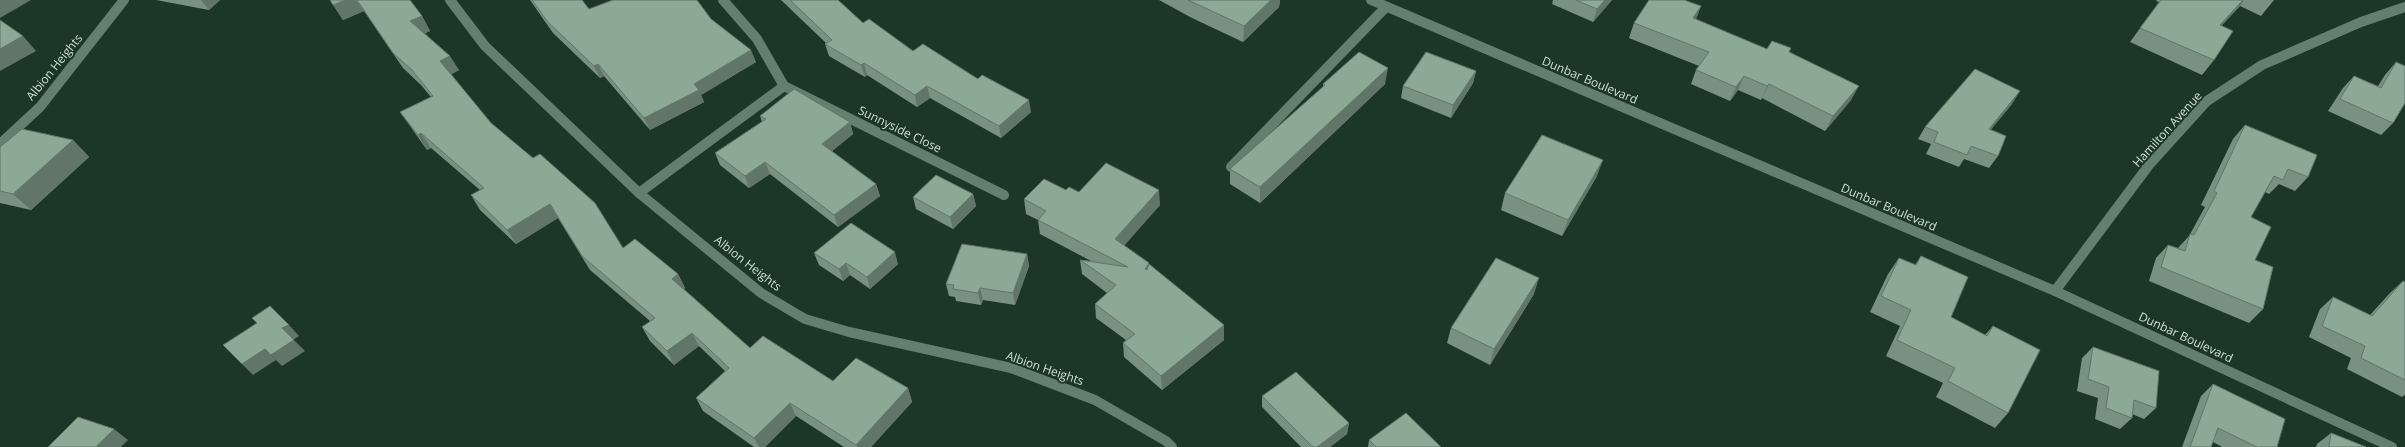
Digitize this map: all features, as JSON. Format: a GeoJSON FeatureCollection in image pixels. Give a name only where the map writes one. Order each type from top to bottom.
{"type":"FeatureCollection","features":[{"type":"Feature","properties":{"kind":"street","name":"Albion Heights"},"geometry":{"type":"LineString","coordinates":[[0,144],[40,107],[124,0]]}},
{"type":"Feature","properties":{"kind":"street","name":"Albion Heights"},"geometry":{"type":"LineString","coordinates":[[450,0],[485,46],[639,193],[761,293],[805,319],[849,332],[1011,368],[1095,400],[1166,441],[1172,447]]}},
{"type":"Feature","properties":{"kind":"street"},"geometry":{"type":"LineString","coordinates":[[639,193],[784,86],[757,39],[723,0]]}},
{"type":"Feature","properties":{"kind":"street","name":"Dunbar Boulevard"},"geometry":{"type":"LineString","coordinates":[[1371,0],[1385,8],[2056,291],[2392,447]]}},
{"type":"Feature","properties":{"kind":"street","name":"Hamilton Avenue"},"geometry":{"type":"LineString","coordinates":[[2056,291],[2149,165],[2207,101],[2262,65],[2361,22],[2405,7]]}},
{"type":"Feature","properties":{"kind":"street"},"geometry":{"type":"LineString","coordinates":[[1231,167],[1385,8]]}},
{"type":"Feature","properties":{"kind":"street","name":"Sunnyside Close"},"geometry":{"type":"LineString","coordinates":[[784,86],[1004,195]]}},
{"type":"Feature","properties":{"kind":"building"},"geometry":{"type":"Polygon","coordinates":[[[330,0],[346,0],[333,5],[330,0]]]}},
{"type":"Feature","properties":{"kind":"building"},"geometry":{"type":"Polygon","coordinates":[[[357,0],[410,0],[422,16],[410,21],[450,56],[440,61],[491,123],[533,158],[540,154],[595,203],[623,248],[635,239],[678,274],[672,279],[750,348],[763,336],[833,381],[856,358],[908,388],[856,445],[790,403],[754,438],[696,398],[729,368],[692,333],[667,351],[642,327],[655,318],[582,256],[550,204],[507,230],[471,195],[484,188],[421,133],[418,135],[400,112],[433,96],[412,70],[393,53],[357,0]]]}},
{"type":"Feature","properties":{"kind":"building"},"geometry":{"type":"Polygon","coordinates":[[[532,0],[582,0],[589,9],[613,0],[697,0],[711,19],[751,50],[694,84],[699,90],[644,118],[598,64],[594,66],[547,21],[532,0]]]}},
{"type":"Feature","properties":{"kind":"building"},"geometry":{"type":"Polygon","coordinates":[[[790,0],[838,0],[863,23],[869,19],[913,51],[923,44],[978,79],[982,75],[1029,100],[999,126],[927,86],[915,95],[864,63],[861,65],[825,44],[832,40],[790,0]]]}},
{"type":"Feature","properties":{"kind":"building"},"geometry":{"type":"Polygon","coordinates":[[[1188,0],[1271,0],[1244,26],[1188,0]]]}},
{"type":"Feature","properties":{"kind":"building"},"geometry":{"type":"Polygon","coordinates":[[[1576,0],[1605,0],[1597,9],[1576,0]]]}},
{"type":"Feature","properties":{"kind":"building"},"geometry":{"type":"Polygon","coordinates":[[[1649,0],[1684,0],[1701,6],[1693,18],[1767,49],[1772,41],[1791,48],[1789,52],[1859,86],[1833,116],[1769,84],[1767,86],[1744,76],[1736,87],[1696,70],[1709,52],[1634,23],[1649,0]]]}},
{"type":"Feature","properties":{"kind":"building"},"geometry":{"type":"Polygon","coordinates":[[[2161,0],[2243,0],[2220,25],[2233,31],[2214,60],[2140,28],[2161,0]]]}},
{"type":"Feature","properties":{"kind":"building"},"geometry":{"type":"Polygon","coordinates":[[[0,20],[23,36],[0,49],[0,20]]]}},
{"type":"Feature","properties":{"kind":"building"},"geometry":{"type":"Polygon","coordinates":[[[1359,52],[1388,68],[1260,187],[1230,169],[1325,85],[1323,84],[1359,52]]]}},
{"type":"Feature","properties":{"kind":"building"},"geometry":{"type":"Polygon","coordinates":[[[1426,52],[1476,71],[1453,105],[1403,86],[1426,52]]]}},
{"type":"Feature","properties":{"kind":"building"},"geometry":{"type":"Polygon","coordinates":[[[2396,62],[2405,66],[2405,103],[2393,123],[2340,99],[2354,76],[2381,88],[2396,62]]]}},
{"type":"Feature","properties":{"kind":"building"},"geometry":{"type":"Polygon","coordinates":[[[1975,69],[2020,91],[1989,129],[2006,136],[1998,156],[1971,146],[1967,155],[1934,142],[1938,132],[1925,127],[1975,69]]]}},
{"type":"Feature","properties":{"kind":"building"},"geometry":{"type":"Polygon","coordinates":[[[794,89],[850,122],[822,144],[876,184],[834,215],[765,162],[745,176],[715,153],[766,119],[760,116],[794,89]]]}},
{"type":"Feature","properties":{"kind":"building"},"geometry":{"type":"Polygon","coordinates":[[[2245,125],[2317,155],[2308,177],[2288,169],[2283,180],[2274,176],[2251,217],[2271,227],[2255,260],[2273,267],[2263,309],[2161,267],[2168,245],[2185,251],[2190,234],[2194,235],[2217,193],[2214,191],[2245,125]]]}},
{"type":"Feature","properties":{"kind":"building"},"geometry":{"type":"Polygon","coordinates":[[[22,129],[73,140],[13,194],[0,191],[0,147],[22,129]]]}},
{"type":"Feature","properties":{"kind":"building"},"geometry":{"type":"Polygon","coordinates":[[[1542,135],[1603,160],[1568,220],[1505,193],[1542,135]]]}},
{"type":"Feature","properties":{"kind":"building"},"geometry":{"type":"Polygon","coordinates":[[[1106,163],[1159,190],[1115,239],[1149,263],[1145,269],[1147,270],[1149,264],[1224,325],[1161,376],[1123,343],[1135,334],[1095,304],[1116,285],[1080,260],[1128,267],[1038,220],[1046,211],[1024,199],[1044,179],[1066,190],[1069,187],[1079,192],[1106,163]]]}},
{"type":"Feature","properties":{"kind":"building"},"geometry":{"type":"Polygon","coordinates":[[[936,175],[973,194],[950,217],[913,197],[936,175]]]}},
{"type":"Feature","properties":{"kind":"building"},"geometry":{"type":"Polygon","coordinates":[[[851,223],[895,252],[867,277],[846,263],[839,269],[814,253],[851,223]]]}},
{"type":"Feature","properties":{"kind":"building"},"geometry":{"type":"Polygon","coordinates":[[[962,244],[1027,254],[1013,293],[980,288],[978,293],[953,289],[954,285],[946,284],[962,244]]]}},
{"type":"Feature","properties":{"kind":"building"},"geometry":{"type":"Polygon","coordinates":[[[1921,256],[1968,277],[1951,317],[1987,336],[1993,326],[2040,350],[2008,413],[1948,381],[1955,368],[1897,340],[1911,310],[1881,296],[1899,258],[1916,265],[1921,256]]]}},
{"type":"Feature","properties":{"kind":"building"},"geometry":{"type":"Polygon","coordinates":[[[1496,258],[1539,278],[1494,349],[1451,328],[1496,258]]]}},
{"type":"Feature","properties":{"kind":"building"},"geometry":{"type":"Polygon","coordinates":[[[2403,281],[2405,282],[2405,380],[2361,358],[2365,346],[2322,326],[2333,297],[2372,316],[2403,281]]]}},
{"type":"Feature","properties":{"kind":"building"},"geometry":{"type":"Polygon","coordinates":[[[270,306],[289,325],[282,328],[294,340],[271,355],[265,349],[242,364],[223,345],[257,323],[252,318],[270,306]]]}},
{"type":"Feature","properties":{"kind":"building"},"geometry":{"type":"Polygon","coordinates":[[[2093,347],[2159,371],[2156,408],[2134,400],[2132,418],[2106,408],[2109,387],[2088,379],[2093,347]]]}},
{"type":"Feature","properties":{"kind":"building"},"geometry":{"type":"Polygon","coordinates":[[[1296,372],[1349,423],[1317,447],[1313,447],[1262,396],[1296,372]]]}},
{"type":"Feature","properties":{"kind":"building"},"geometry":{"type":"Polygon","coordinates":[[[2213,384],[2285,419],[2277,447],[2257,447],[2218,428],[2211,447],[2190,447],[2213,384]]]}},
{"type":"Feature","properties":{"kind":"building"},"geometry":{"type":"Polygon","coordinates":[[[1406,413],[1441,447],[1376,447],[1369,440],[1406,413]]]}},
{"type":"Feature","properties":{"kind":"building"},"geometry":{"type":"Polygon","coordinates":[[[78,417],[114,429],[96,447],[48,447],[78,417]]]}},
{"type":"Feature","properties":{"kind":"building"},"geometry":{"type":"Polygon","coordinates":[[[2331,433],[2366,447],[2329,447],[2331,433]]]}}]}
